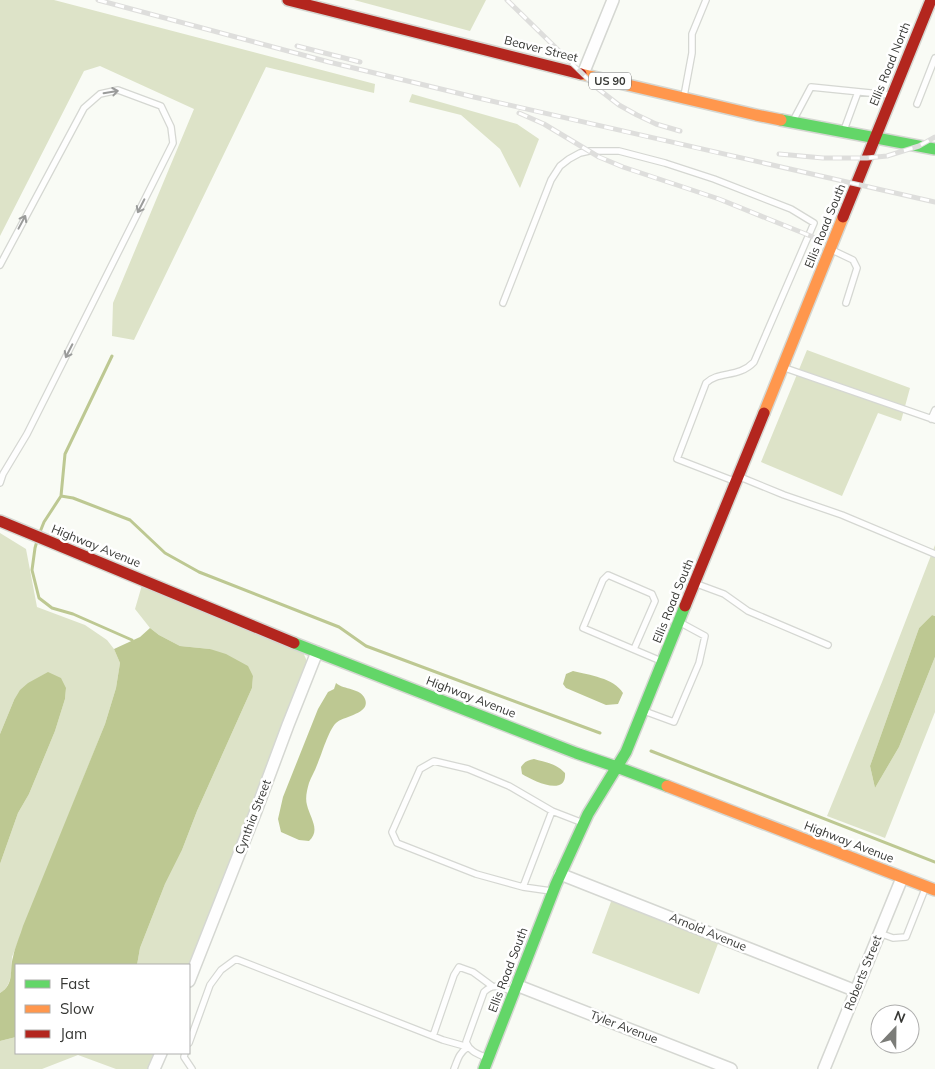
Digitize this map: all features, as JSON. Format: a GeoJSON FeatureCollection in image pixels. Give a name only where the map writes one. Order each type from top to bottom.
{"type":"FeatureCollection","features":[{"type":"Feature","properties":{"kind":"street","name":"Beaver Street"},"geometry":{"type":"LineString","coordinates":[[288,0],[683,98],[793,122],[935,149]]}},
{"type":"Feature","properties":{"kind":"street"},"geometry":{"type":"LineString","coordinates":[[583,74],[612,0]]}},
{"type":"Feature","properties":{"kind":"street","name":"Ellis Road North"},"geometry":{"type":"LineString","coordinates":[[875,138],[932,4]]}},
{"type":"Feature","properties":{"kind":"street","name":"Ellis Road South"},"geometry":{"type":"LineString","coordinates":[[486,1064],[560,874],[583,823],[604,784],[626,752],[875,138]]}},
{"type":"Feature","properties":{"kind":"street","name":"Highway Avenue"},"geometry":{"type":"LineString","coordinates":[[4,523],[317,652],[930,888]]}},
{"type":"Feature","properties":{"kind":"street","name":"Cynthia Street"},"geometry":{"type":"LineString","coordinates":[[190,978],[317,652]]}},
{"type":"Feature","properties":{"kind":"street","name":"Arnold Avenue"},"geometry":{"type":"LineString","coordinates":[[560,874],[856,991]]}},
{"type":"Feature","properties":{"kind":"street","name":"Roberts Street"},"geometry":{"type":"LineString","coordinates":[[824,1069],[902,878]]}},
{"type":"Feature","properties":{"kind":"street","name":"Tyler Avenue"},"geometry":{"type":"LineString","coordinates":[[515,989],[731,1069]]}},
{"type":"Feature","properties":{"kind":"street"},"geometry":{"type":"LineString","coordinates":[[154,1069],[161,1054]]}},
{"type":"Feature","properties":{"kind":"lane"},"geometry":{"type":"LineString","coordinates":[[683,98],[692,53],[692,34],[706,0]]}},
{"type":"Feature","properties":{"kind":"lane"},"geometry":{"type":"LineString","coordinates":[[917,104],[935,58]]}},
{"type":"Feature","properties":{"kind":"lane"},"geometry":{"type":"LineString","coordinates":[[793,122],[812,86],[892,96]]}},
{"type":"Feature","properties":{"kind":"lane"},"geometry":{"type":"LineString","coordinates":[[0,265],[84,108],[100,94],[118,90],[161,106],[171,127],[173,143],[27,434],[2,474],[0,483]]}},
{"type":"Feature","properties":{"kind":"lane"},"geometry":{"type":"LineString","coordinates":[[843,132],[858,92]]}},
{"type":"Feature","properties":{"kind":"lane"},"geometry":{"type":"LineString","coordinates":[[503,303],[551,180],[560,166],[580,153],[589,151],[619,151],[665,162],[714,178],[790,209],[814,223],[754,362],[739,372],[710,379],[706,383],[677,459],[842,515],[935,554]]}},
{"type":"Feature","properties":{"kind":"lane"},"geometry":{"type":"LineString","coordinates":[[830,249],[853,260],[856,268],[846,303]]}},
{"type":"Feature","properties":{"kind":"lane"},"geometry":{"type":"LineString","coordinates":[[782,368],[933,420],[935,410]]}},
{"type":"Feature","properties":{"kind":"lane"},"geometry":{"type":"LineString","coordinates":[[634,650],[655,601],[652,594],[608,575],[603,580],[583,628],[634,650],[663,662]]}},
{"type":"Feature","properties":{"kind":"lane"},"geometry":{"type":"LineString","coordinates":[[695,583],[724,594],[748,610],[828,645]]}},
{"type":"Feature","properties":{"kind":"lane"},"geometry":{"type":"LineString","coordinates":[[643,710],[674,722],[695,672],[704,636],[679,622]]}},
{"type":"Feature","properties":{"kind":"lane"},"geometry":{"type":"LineString","coordinates":[[553,891],[523,887],[476,874],[397,843],[392,832],[420,770],[434,761],[468,769],[509,786],[552,811],[583,823]]}},
{"type":"Feature","properties":{"kind":"lane"},"geometry":{"type":"LineString","coordinates":[[523,887],[552,811]]}},
{"type":"Feature","properties":{"kind":"lane"},"geometry":{"type":"LineString","coordinates":[[879,933],[893,938],[906,937],[923,896],[930,888]]}},
{"type":"Feature","properties":{"kind":"lane"},"geometry":{"type":"LineString","coordinates":[[190,1040],[210,986],[221,970],[236,959],[433,1036],[468,1047]]}},
{"type":"Feature","properties":{"kind":"lane"},"geometry":{"type":"LineString","coordinates":[[433,1036],[454,974],[460,967],[473,972],[492,986],[515,989]]}},
{"type":"Feature","properties":{"kind":"lane"},"geometry":{"type":"LineString","coordinates":[[486,1064],[468,1047],[466,1042],[484,992],[492,986]]}},
{"type":"Feature","properties":{"kind":"lane"},"geometry":{"type":"LineString","coordinates":[[454,1069],[462,1052],[468,1047]]}},
{"type":"Feature","properties":{"kind":"lane"},"geometry":{"type":"LineString","coordinates":[[185,1054],[184,1058],[192,1069]]}},
{"type":"Feature","properties":{"kind":"shaded area"},"geometry":{"type":"Polygon","coordinates":[[[0,0],[54,0],[375,84],[374,93],[266,67],[134,340],[112,336],[113,303],[194,109],[100,66],[84,71],[0,236],[0,0]]]}},
{"type":"Feature","properties":{"kind":"shaded area"},"geometry":{"type":"Polygon","coordinates":[[[354,0],[486,0],[470,31],[354,0]]]}},
{"type":"Feature","properties":{"kind":"shaded area"},"geometry":{"type":"Polygon","coordinates":[[[412,94],[517,124],[539,139],[520,188],[500,149],[461,115],[409,102],[412,94]]]}},
{"type":"Feature","properties":{"kind":"shaded area"},"geometry":{"type":"Polygon","coordinates":[[[807,350],[910,388],[901,421],[878,413],[842,496],[761,462],[807,350]]]}},
{"type":"Feature","properties":{"kind":"shaded area"},"geometry":{"type":"Polygon","coordinates":[[[0,533],[26,549],[37,607],[85,625],[107,640],[114,649],[120,663],[116,688],[105,724],[12,957],[9,982],[0,993],[0,864],[18,813],[29,794],[55,731],[65,699],[66,688],[14,700],[0,734],[0,533]]]}},
{"type":"Feature","properties":{"kind":"shaded area"},"geometry":{"type":"Polygon","coordinates":[[[935,545],[935,616],[932,615],[919,628],[870,766],[875,788],[899,747],[935,657],[935,712],[885,838],[827,816],[935,545]]]}},
{"type":"Feature","properties":{"kind":"shaded area"},"geometry":{"type":"Polygon","coordinates":[[[142,585],[302,650],[307,664],[190,964],[137,964],[140,948],[165,884],[182,850],[197,811],[252,688],[253,676],[210,649],[180,646],[159,635],[150,628],[135,609],[142,585]]]}},
{"type":"Feature","properties":{"kind":"shaded area"},"geometry":{"type":"Polygon","coordinates":[[[932,615],[935,616],[935,657],[899,747],[875,788],[870,766],[919,628],[932,615]]]}},
{"type":"Feature","properties":{"kind":"shaded area"},"geometry":{"type":"Polygon","coordinates":[[[150,628],[180,646],[210,649],[226,654],[248,666],[253,676],[252,688],[197,811],[182,850],[165,884],[140,948],[137,964],[15,964],[15,1037],[0,1041],[0,993],[8,986],[10,981],[14,953],[23,926],[105,724],[116,688],[120,663],[114,649],[140,637],[150,628]]]}},
{"type":"Feature","properties":{"kind":"shaded area"},"geometry":{"type":"Polygon","coordinates":[[[573,671],[601,678],[614,684],[623,693],[618,704],[606,705],[566,688],[563,684],[566,674],[573,671]]]}},
{"type":"Feature","properties":{"kind":"shaded area"},"geometry":{"type":"Polygon","coordinates":[[[48,672],[61,678],[66,688],[65,699],[55,731],[29,794],[18,813],[0,864],[0,734],[20,690],[28,683],[48,672]]]}},
{"type":"Feature","properties":{"kind":"shaded area"},"geometry":{"type":"Polygon","coordinates":[[[336,683],[363,695],[366,704],[360,711],[336,723],[330,731],[306,794],[308,810],[314,824],[314,833],[309,841],[299,840],[281,832],[278,819],[283,797],[318,709],[328,692],[334,689],[336,683]]]}},
{"type":"Feature","properties":{"kind":"shaded area"},"geometry":{"type":"Polygon","coordinates":[[[534,759],[558,767],[565,773],[561,784],[555,786],[548,785],[522,774],[522,765],[526,761],[534,759]]]}},
{"type":"Feature","properties":{"kind":"shaded area"},"geometry":{"type":"Polygon","coordinates":[[[612,899],[719,941],[699,994],[592,953],[612,899]]]}},
{"type":"Feature","properties":{"kind":"shaded area"},"geometry":{"type":"Polygon","coordinates":[[[15,1037],[15,1054],[155,1054],[149,1069],[116,1069],[78,1055],[42,1069],[0,1069],[0,1041],[15,1037]]]}},
{"type":"Feature","properties":{"kind":"waterway"},"geometry":{"type":"LineString","coordinates":[[61,496],[65,454],[112,356]]}},
{"type":"Feature","properties":{"kind":"waterway"},"geometry":{"type":"LineString","coordinates":[[40,532],[44,522],[61,496],[73,498],[130,520],[165,553],[199,572],[339,627],[366,646],[600,733]]}},
{"type":"Feature","properties":{"kind":"waterway"},"geometry":{"type":"LineString","coordinates":[[37,541],[32,570],[39,598],[52,608],[73,614],[132,640]]}},
{"type":"Feature","properties":{"kind":"waterway"},"geometry":{"type":"LineString","coordinates":[[651,751],[935,862]]}},
{"type":"Feature","properties":{"kind":"railway"},"geometry":{"type":"LineString","coordinates":[[98,0],[329,62],[474,97],[935,202]]}},
{"type":"Feature","properties":{"kind":"railway"},"geometry":{"type":"LineString","coordinates":[[507,0],[597,88],[619,105],[656,124],[680,131]]}},
{"type":"Feature","properties":{"kind":"railway"},"geometry":{"type":"LineString","coordinates":[[297,46],[360,62]]}},
{"type":"Feature","properties":{"kind":"railway"},"geometry":{"type":"LineString","coordinates":[[519,113],[544,124],[599,157],[623,167],[719,199],[818,239]]}},
{"type":"Feature","properties":{"kind":"railway"},"geometry":{"type":"LineString","coordinates":[[779,154],[823,158],[887,156],[919,146],[935,137]]}},
{"type":"Feature","properties":{"kind":"traffic: fast"},"geometry":{"type":"LineString","coordinates":[[781,120],[935,149]]}},
{"type":"Feature","properties":{"kind":"traffic: fast"},"geometry":{"type":"LineString","coordinates":[[484,1069],[556,884],[588,814],[626,752],[685,606]]}},
{"type":"Feature","properties":{"kind":"traffic: fast"},"geometry":{"type":"LineString","coordinates":[[294,643],[576,753],[667,786]]}},
{"type":"Feature","properties":{"kind":"traffic: slow"},"geometry":{"type":"LineString","coordinates":[[581,74],[781,120]]}},
{"type":"Feature","properties":{"kind":"traffic: slow"},"geometry":{"type":"LineString","coordinates":[[764,413],[843,217]]}},
{"type":"Feature","properties":{"kind":"traffic: slow"},"geometry":{"type":"LineString","coordinates":[[667,786],[935,890]]}},
{"type":"Feature","properties":{"kind":"traffic: jam"},"geometry":{"type":"LineString","coordinates":[[288,0],[581,74]]}},
{"type":"Feature","properties":{"kind":"traffic: jam"},"geometry":{"type":"LineString","coordinates":[[843,217],[931,0]]}},
{"type":"Feature","properties":{"kind":"traffic: jam"},"geometry":{"type":"LineString","coordinates":[[685,606],[764,413]]}},
{"type":"Feature","properties":{"kind":"traffic: jam"},"geometry":{"type":"LineString","coordinates":[[0,521],[294,643]]}}]}
